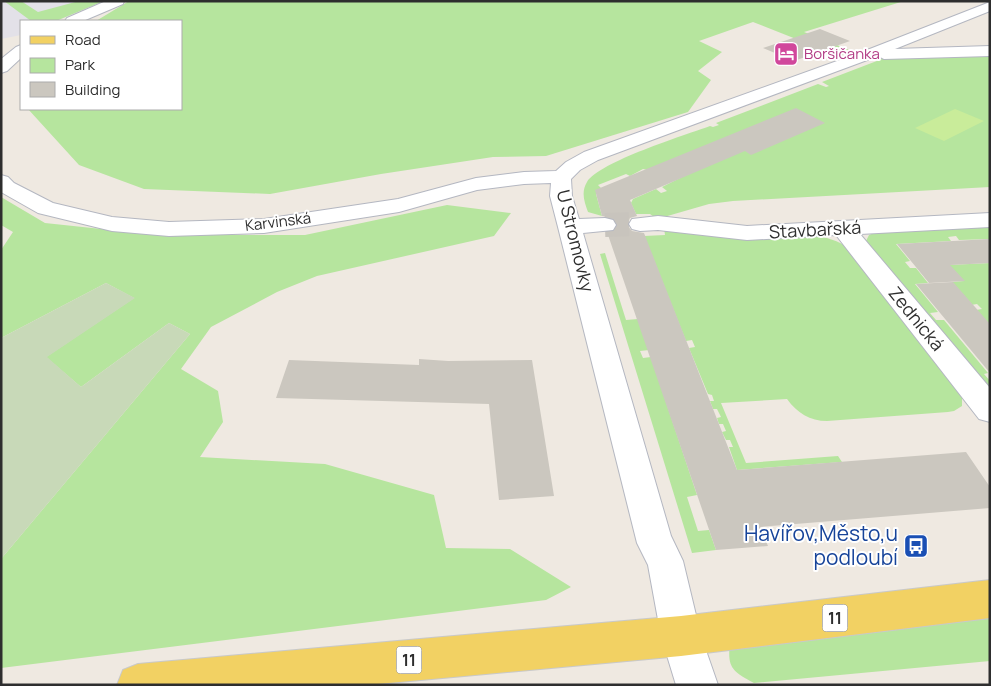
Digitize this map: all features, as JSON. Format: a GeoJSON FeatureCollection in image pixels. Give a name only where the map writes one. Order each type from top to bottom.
{"type":"FeatureCollection","features":[{"type":"Feature","properties":{"kind":"main road","name":"11"},"geometry":{"type":"LineString","coordinates":[[138,685],[680,636],[990,599]]}},
{"type":"Feature","properties":{"kind":"street"},"geometry":{"type":"LineString","coordinates":[[74,20],[118,1]]}},
{"type":"Feature","properties":{"kind":"street","name":"U Stromovky"},"geometry":{"type":"LineString","coordinates":[[697,685],[680,636],[665,561],[655,543],[560,196],[561,177],[573,166],[591,156],[867,55],[961,24],[989,7]]}},
{"type":"Feature","properties":{"kind":"street"},"geometry":{"type":"LineString","coordinates":[[1,68],[20,51]]}},
{"type":"Feature","properties":{"kind":"street"},"geometry":{"type":"LineString","coordinates":[[867,55],[990,51]]}},
{"type":"Feature","properties":{"kind":"street","name":"Karvinská"},"geometry":{"type":"LineString","coordinates":[[1,181],[7,187],[46,208],[112,224],[188,228],[264,226],[399,205],[476,184],[524,178],[561,177]]}},
{"type":"Feature","properties":{"kind":"street","name":"Stavbařská"},"geometry":{"type":"LineString","coordinates":[[640,224],[658,223],[747,233],[990,220]]}},
{"type":"Feature","properties":{"kind":"street"},"geometry":{"type":"LineString","coordinates":[[569,227],[605,225]]}},
{"type":"Feature","properties":{"kind":"street","name":"Zednická"},"geometry":{"type":"LineString","coordinates":[[843,229],[990,410]]}},
{"type":"Feature","properties":{"kind":"shaded area"},"geometry":{"type":"Polygon","coordinates":[[[1,1],[104,1],[58,20],[20,20],[20,35],[1,39],[1,1]]]}},
{"type":"Feature","properties":{"kind":"green space"},"geometry":{"type":"Polygon","coordinates":[[[4,1],[21,1],[38,12],[79,1],[104,1],[58,20],[30,20],[4,1]]]}},
{"type":"Feature","properties":{"kind":"green space"},"geometry":{"type":"Polygon","coordinates":[[[129,1],[904,1],[804,32],[852,51],[839,56],[753,22],[699,41],[722,52],[698,71],[711,80],[688,112],[546,156],[493,157],[381,174],[270,194],[144,189],[79,165],[29,110],[182,110],[182,20],[98,20],[129,1]]]}},
{"type":"Feature","properties":{"kind":"green space"},"geometry":{"type":"Polygon","coordinates":[[[990,54],[990,187],[733,201],[709,204],[657,219],[650,214],[636,214],[631,203],[633,199],[656,189],[661,193],[667,191],[662,187],[682,177],[643,169],[630,176],[626,174],[598,185],[601,188],[596,194],[602,216],[588,212],[584,200],[585,186],[595,174],[625,158],[663,142],[710,126],[719,125],[716,123],[818,84],[826,87],[829,86],[822,82],[882,59],[990,54]]]}},
{"type":"Feature","properties":{"kind":"green space"},"geometry":{"type":"Polygon","coordinates":[[[955,109],[984,121],[944,141],[915,128],[955,109]]]}},
{"type":"Feature","properties":{"kind":"green space"},"geometry":{"type":"Polygon","coordinates":[[[1,197],[45,223],[158,235],[305,235],[447,205],[511,213],[494,236],[317,276],[277,292],[211,327],[181,369],[218,391],[223,422],[200,457],[325,464],[434,495],[446,548],[510,549],[571,587],[546,600],[1,668],[1,559],[190,334],[169,323],[81,387],[46,357],[134,298],[106,283],[1,338],[1,250],[13,232],[1,225],[1,197]]]}},
{"type":"Feature","properties":{"kind":"green space"},"geometry":{"type":"Polygon","coordinates":[[[990,225],[990,239],[959,240],[956,236],[948,237],[951,241],[896,244],[910,261],[905,262],[910,268],[916,268],[928,283],[915,284],[938,312],[930,313],[936,320],[944,320],[988,373],[984,374],[990,381],[990,406],[865,243],[869,235],[874,233],[990,225]]]}},
{"type":"Feature","properties":{"kind":"green space"},"geometry":{"type":"Polygon","coordinates":[[[664,228],[813,235],[832,240],[849,248],[962,396],[962,406],[948,412],[821,421],[804,415],[787,399],[721,403],[746,463],[838,456],[842,462],[737,470],[729,447],[733,447],[730,440],[726,440],[722,432],[726,431],[723,424],[719,424],[717,418],[721,417],[717,409],[713,409],[710,401],[714,401],[712,395],[708,394],[689,348],[695,347],[692,340],[686,341],[644,236],[665,235],[664,228]]]}},
{"type":"Feature","properties":{"kind":"green space"},"geometry":{"type":"Polygon","coordinates":[[[605,253],[626,320],[638,319],[649,350],[640,351],[643,358],[651,357],[697,495],[687,497],[698,531],[709,530],[716,550],[692,553],[600,254],[605,253]]]}},
{"type":"Feature","properties":{"kind":"green space"},"geometry":{"type":"Polygon","coordinates":[[[990,263],[990,326],[976,310],[982,309],[977,304],[971,305],[952,282],[964,281],[949,265],[990,263]]]}},
{"type":"Feature","properties":{"kind":"green space"},"geometry":{"type":"Polygon","coordinates":[[[106,283],[135,298],[47,357],[81,387],[169,323],[190,334],[1,559],[1,338],[106,283]]]}},
{"type":"Feature","properties":{"kind":"green space"},"geometry":{"type":"Polygon","coordinates":[[[990,617],[990,661],[754,683],[736,672],[729,658],[730,642],[990,617]]]}},
{"type":"Feature","properties":{"kind":"building"},"geometry":{"type":"Polygon","coordinates":[[[820,29],[850,41],[794,61],[763,48],[820,29]]]}},
{"type":"Feature","properties":{"kind":"building"},"geometry":{"type":"Polygon","coordinates":[[[796,108],[825,123],[751,155],[745,151],[630,200],[637,216],[630,218],[627,225],[632,231],[644,233],[737,470],[966,452],[990,487],[990,508],[760,527],[768,546],[716,550],[607,232],[615,231],[618,224],[613,218],[602,216],[595,190],[796,108]]]}},
{"type":"Feature","properties":{"kind":"building"},"geometry":{"type":"Polygon","coordinates":[[[990,239],[990,263],[950,265],[965,281],[929,283],[897,244],[990,239]]]}},
{"type":"Feature","properties":{"kind":"building"},"geometry":{"type":"Polygon","coordinates":[[[953,282],[990,324],[990,373],[916,284],[953,282]]]}},
{"type":"Feature","properties":{"kind":"building"},"geometry":{"type":"Polygon","coordinates":[[[419,359],[448,361],[532,360],[554,496],[499,500],[489,404],[276,398],[289,360],[419,365],[419,359]]]}},
{"type":"Feature","properties":{"kind":"tunnel"},"geometry":{"type":"LineString","coordinates":[[605,225],[640,224]]}},
{"type":"Feature","properties":{"kind":"place","name":"Boršičanka"},"geometry":{"type":"Point","coordinates":[786,54]}},
{"type":"Feature","properties":{"kind":"place","name":"Havířov,Město,u podloubí"},"geometry":{"type":"Point","coordinates":[916,546]}}]}
